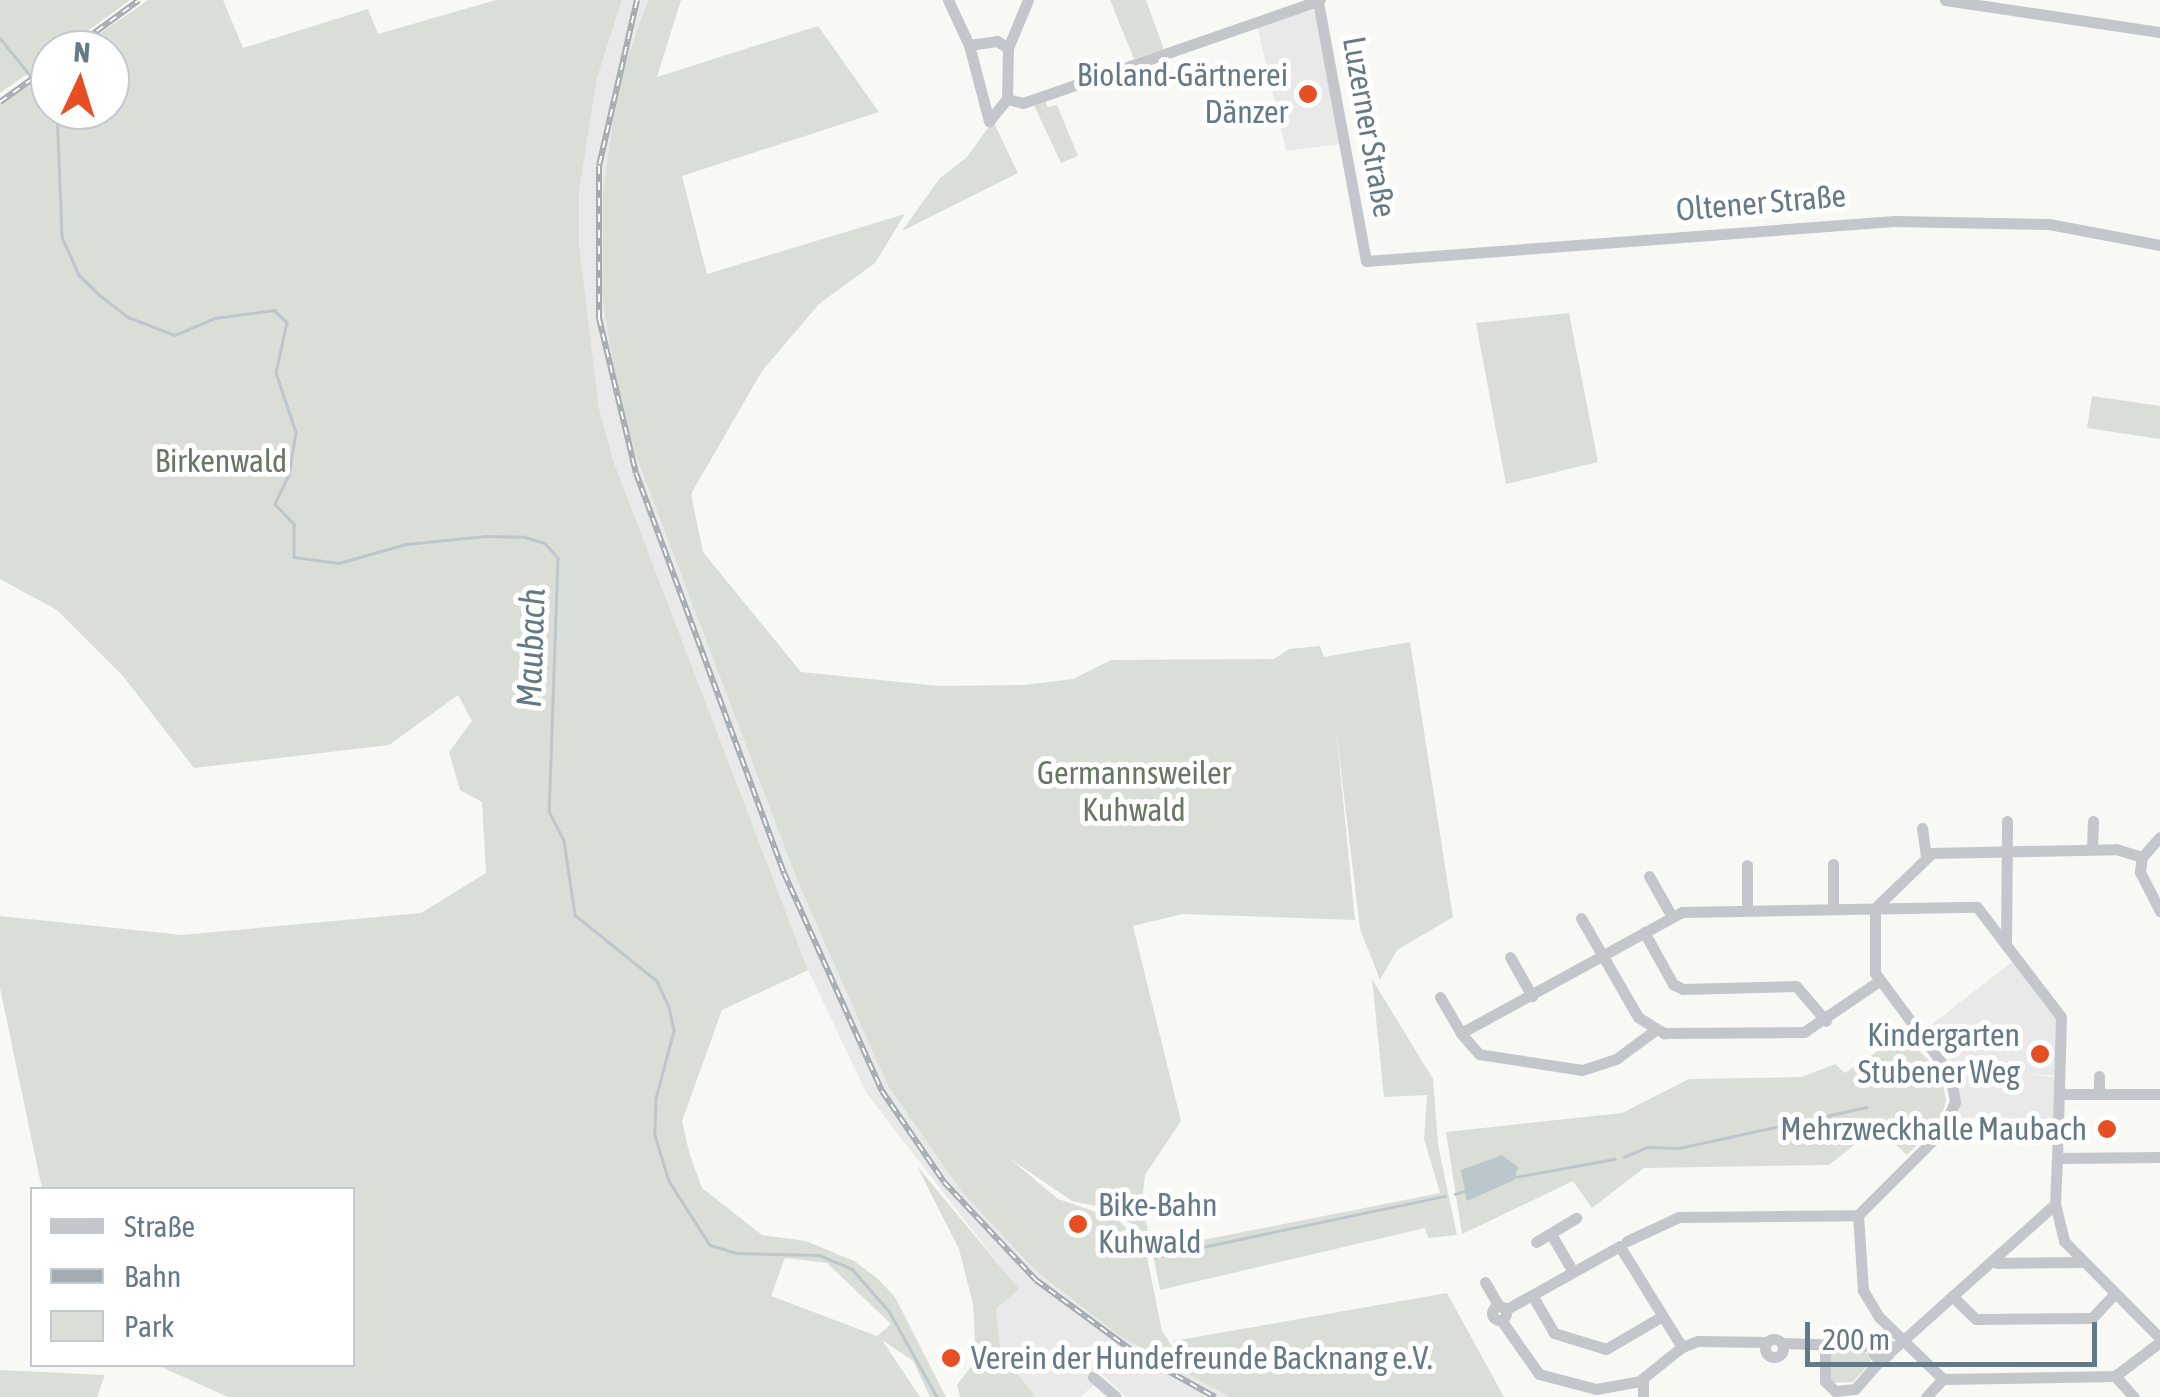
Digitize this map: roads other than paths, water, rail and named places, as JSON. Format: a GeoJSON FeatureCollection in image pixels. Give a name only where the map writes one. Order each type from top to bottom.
{"type":"FeatureCollection","features":[{"type":"Feature","properties":{"kind":"street"},"geometry":{"type":"LineString","coordinates":[[948,0],[968,45],[990,121],[1008,98],[1008,48],[1028,0]]}},
{"type":"Feature","properties":{"kind":"street"},"geometry":{"type":"LineString","coordinates":[[1945,0],[2160,32]]}},
{"type":"Feature","properties":{"kind":"street"},"geometry":{"type":"LineString","coordinates":[[1008,98],[1023,104],[1319,1]]}},
{"type":"Feature","properties":{"kind":"street","name":"Luzerner Straße"},"geometry":{"type":"LineString","coordinates":[[1319,1],[1366,261]]}},
{"type":"Feature","properties":{"kind":"street"},"geometry":{"type":"LineString","coordinates":[[968,45],[997,42],[1008,48]]}},
{"type":"Feature","properties":{"kind":"street","name":"Oltener Straße"},"geometry":{"type":"LineString","coordinates":[[1366,261],[1894,221],[2049,224],[2160,244]]}},
{"type":"Feature","properties":{"kind":"street"},"geometry":{"type":"LineString","coordinates":[[2006,945],[2007,820]]}},
{"type":"Feature","properties":{"kind":"street"},"geometry":{"type":"LineString","coordinates":[[2092,849],[2093,820]]}},
{"type":"Feature","properties":{"kind":"street"},"geometry":{"type":"LineString","coordinates":[[1922,828],[1926,856]]}},
{"type":"Feature","properties":{"kind":"street"},"geometry":{"type":"LineString","coordinates":[[2160,836],[2142,857],[2142,885],[2160,911]]}},
{"type":"Feature","properties":{"kind":"street"},"geometry":{"type":"LineString","coordinates":[[1502,1312],[1679,1217],[1858,1215],[1941,1132],[1953,1108],[1954,1082],[1879,981],[1872,948],[1875,908],[1926,856],[2092,849],[2142,857]]}},
{"type":"Feature","properties":{"kind":"street"},"geometry":{"type":"LineString","coordinates":[[1832,864],[1832,909]]}},
{"type":"Feature","properties":{"kind":"street"},"geometry":{"type":"LineString","coordinates":[[1746,865],[1747,910]]}},
{"type":"Feature","properties":{"kind":"street"},"geometry":{"type":"LineString","coordinates":[[1649,876],[1672,915]]}},
{"type":"Feature","properties":{"kind":"street"},"geometry":{"type":"LineString","coordinates":[[1461,1033],[1672,915],[1747,910],[2006,907]]}},
{"type":"Feature","properties":{"kind":"street"},"geometry":{"type":"LineString","coordinates":[[1858,1215],[1864,1298],[1944,1379],[2115,1376],[2160,1342],[2064,1241],[2055,1204],[2056,1158],[2062,1131],[2060,1018],[1977,908]]}},
{"type":"Feature","properties":{"kind":"street"},"geometry":{"type":"LineString","coordinates":[[1580,918],[1638,1017],[1654,1030]]}},
{"type":"Feature","properties":{"kind":"street"},"geometry":{"type":"LineString","coordinates":[[1644,932],[1672,984],[1683,990],[1796,986],[1826,1021]]}},
{"type":"Feature","properties":{"kind":"street"},"geometry":{"type":"LineString","coordinates":[[1510,957],[1532,996]]}},
{"type":"Feature","properties":{"kind":"street"},"geometry":{"type":"LineString","coordinates":[[1440,997],[1479,1054],[1582,1070],[1616,1059],[1654,1030],[1804,1032],[1826,1021],[1879,981]]}},
{"type":"Feature","properties":{"kind":"street"},"geometry":{"type":"LineString","coordinates":[[2099,1076],[2099,1094]]}},
{"type":"Feature","properties":{"kind":"street"},"geometry":{"type":"LineString","coordinates":[[2062,1094],[2160,1094]]}},
{"type":"Feature","properties":{"kind":"street"},"geometry":{"type":"LineString","coordinates":[[1941,1132],[2062,1131]]}},
{"type":"Feature","properties":{"kind":"street"},"geometry":{"type":"LineString","coordinates":[[2056,1158],[2160,1157]]}},
{"type":"Feature","properties":{"kind":"street"},"geometry":{"type":"LineString","coordinates":[[1997,1263],[2055,1204]]}},
{"type":"Feature","properties":{"kind":"street"},"geometry":{"type":"LineString","coordinates":[[1536,1242],[1576,1218]]}},
{"type":"Feature","properties":{"kind":"street"},"geometry":{"type":"LineString","coordinates":[[1551,1234],[1573,1272]]}},
{"type":"Feature","properties":{"kind":"street"},"geometry":{"type":"LineString","coordinates":[[1623,1246],[1661,1317],[1682,1347]]}},
{"type":"Feature","properties":{"kind":"street"},"geometry":{"type":"LineString","coordinates":[[1825,1345],[1825,1381],[1835,1391],[1855,1389],[1901,1339],[1952,1296],[1984,1262],[2084,1262]]}},
{"type":"Feature","properties":{"kind":"street"},"geometry":{"type":"LineString","coordinates":[[1485,1282],[1530,1368],[1546,1377],[1607,1390],[1641,1381],[1682,1347],[1698,1341],[1767,1342],[1766,1350],[1775,1357],[1782,1343],[1873,1346],[1886,1356]]}},
{"type":"Feature","properties":{"kind":"street"},"geometry":{"type":"LineString","coordinates":[[1952,1296],[1976,1318],[2092,1318],[2114,1294]]}},
{"type":"Feature","properties":{"kind":"street"},"geometry":{"type":"LineString","coordinates":[[1532,1295],[1554,1333],[1580,1342],[1618,1346],[1661,1317]]}},
{"type":"Feature","properties":{"kind":"street"},"geometry":{"type":"LineString","coordinates":[[1093,1376],[1116,1397]]}},
{"type":"Feature","properties":{"kind":"street"},"geometry":{"type":"LineString","coordinates":[[2115,1376],[2134,1397]]}},
{"type":"Feature","properties":{"kind":"street"},"geometry":{"type":"LineString","coordinates":[[1926,1397],[1944,1379]]}},
{"type":"Feature","properties":{"kind":"street"},"geometry":{"type":"LineString","coordinates":[[1641,1381],[1643,1397]]}},
{"type":"Feature","properties":{"kind":"waterway","name":"Maubach"},"geometry":{"type":"LineString","coordinates":[[0,38],[30,75]]}},
{"type":"Feature","properties":{"kind":"waterway","name":"Maubach"},"geometry":{"type":"LineString","coordinates":[[58,130],[62,237],[79,275],[101,296],[128,317],[175,335],[215,318],[274,310],[287,322],[276,373],[296,432],[289,475],[275,504],[294,524],[294,557],[339,563],[406,544],[486,536],[525,537],[545,543],[558,558],[549,811],[564,841],[575,915],[657,981],[669,1007],[674,1031],[656,1098],[655,1135],[669,1181],[710,1245],[736,1253],[819,1255],[852,1269],[889,1311],[937,1397]]}},
{"type":"Feature","properties":{"kind":"waterway"},"geometry":{"type":"LineString","coordinates":[[1624,1157],[1648,1147],[1679,1148],[1867,1107]]}},
{"type":"Feature","properties":{"kind":"waterway"},"geometry":{"type":"LineString","coordinates":[[1515,1177],[1614,1159]]}},
{"type":"Feature","properties":{"kind":"waterway"},"geometry":{"type":"LineString","coordinates":[[1455,1194],[1465,1191]]}},
{"type":"Feature","properties":{"kind":"waterway"},"geometry":{"type":"LineString","coordinates":[[1155,1257],[1445,1196]]}},
{"type":"Feature","properties":{"kind":"railway"},"geometry":{"type":"LineString","coordinates":[[98,30],[139,0]]}},
{"type":"Feature","properties":{"kind":"railway"},"geometry":{"type":"LineString","coordinates":[[637,0],[599,166],[599,318],[636,473],[784,873],[882,1091],[944,1182],[1036,1280],[1134,1352],[1215,1397]]}},
{"type":"Feature","properties":{"kind":"railway"},"geometry":{"type":"LineString","coordinates":[[0,102],[30,80]]}},
{"type":"Feature","properties":{"kind":"place","name":"Bioland-Gärtnerei Dänzer"},"geometry":{"type":"Point","coordinates":[1308,94]}},
{"type":"Feature","properties":{"kind":"place","name":"Kindergarten Stubener Weg"},"geometry":{"type":"Point","coordinates":[2040,1054]}},
{"type":"Feature","properties":{"kind":"place","name":"Mehrzweckhalle Maubach"},"geometry":{"type":"Point","coordinates":[2107,1129]}},
{"type":"Feature","properties":{"kind":"place","name":"Bike-Bahn Kuhwald"},"geometry":{"type":"Point","coordinates":[1078,1224]}},
{"type":"Feature","properties":{"kind":"place","name":"Verein der Hundefreunde Backnang e.V."},"geometry":{"type":"Point","coordinates":[951,1358]}},
{"type":"Feature","properties":{"kind":"park label","name":"Birkenwald"},"geometry":{"type":"Point","coordinates":[221,461]}},
{"type":"Feature","properties":{"kind":"park label","name":"Germannsweiler Kuhwald"},"geometry":{"type":"Point","coordinates":[1134,792]}}]}
